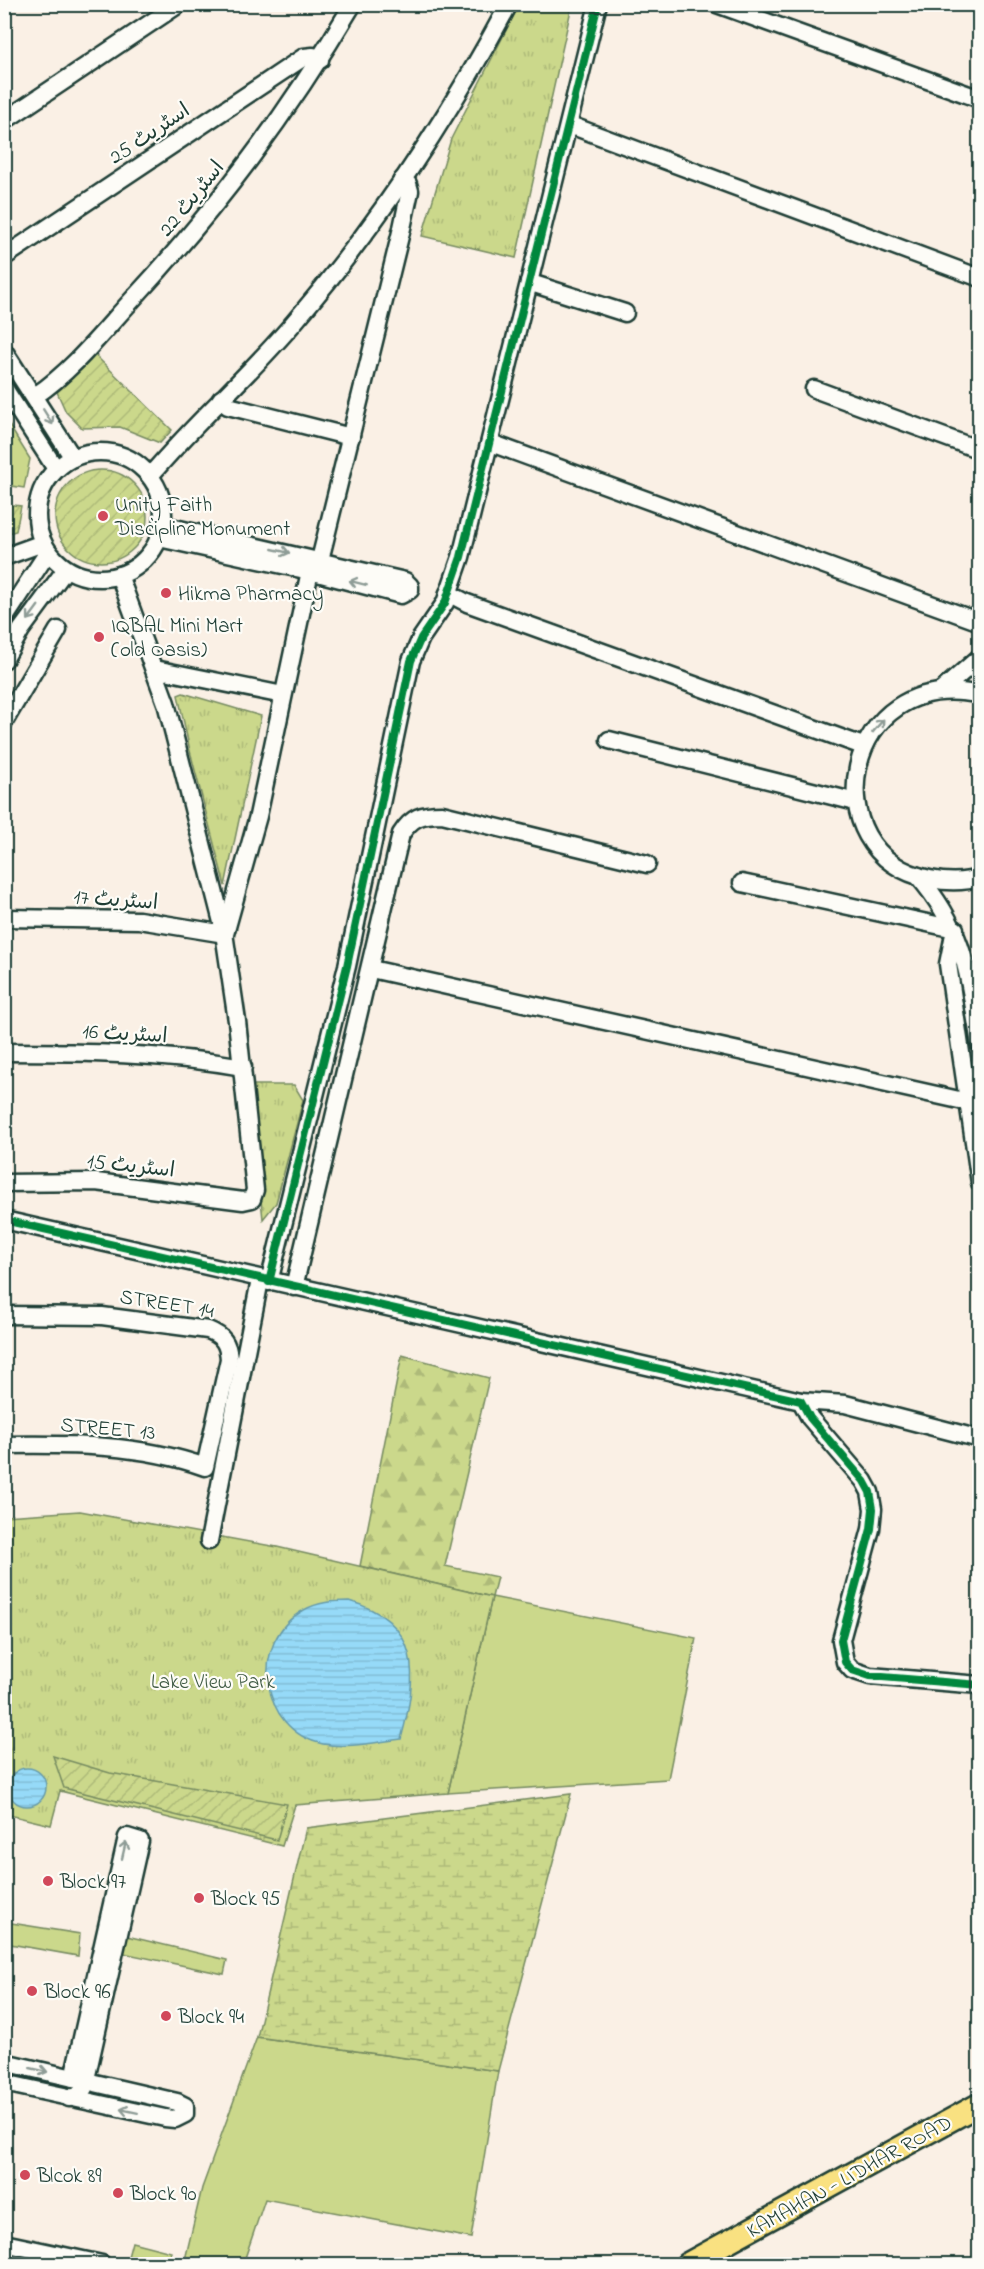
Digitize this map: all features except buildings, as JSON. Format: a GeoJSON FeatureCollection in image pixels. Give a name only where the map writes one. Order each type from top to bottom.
{"type":"FeatureCollection","features":[{"type":"Feature","properties":{"kind":"main road","name":"KAMAHAN - LIDHAR ROAD"},"geometry":{"type":"LineString","coordinates":[[687,2265],[980,2104]]}},
{"type":"Feature","properties":{"kind":"street"},"geometry":{"type":"LineString","coordinates":[[4,121],[179,4]]}},
{"type":"Feature","properties":{"kind":"street","name":"اسٹریٹ 22"},"geometry":{"type":"LineString","coordinates":[[35,396],[93,343],[191,237],[258,152],[320,60],[353,4]]}},
{"type":"Feature","properties":{"kind":"street"},"geometry":{"type":"LineString","coordinates":[[150,476],[295,321],[402,180],[446,114],[510,4]]}},
{"type":"Feature","properties":{"kind":"street"},"geometry":{"type":"LineString","coordinates":[[209,1540],[265,1281],[347,966],[411,661],[421,638],[448,593],[461,557],[531,283],[598,4]]}},
{"type":"Feature","properties":{"kind":"street"},"geometry":{"type":"LineString","coordinates":[[717,4],[980,99]]}},
{"type":"Feature","properties":{"kind":"street","name":"اسٹریٹ 25"},"geometry":{"type":"LineString","coordinates":[[4,257],[304,57],[313,56],[320,60]]}},
{"type":"Feature","properties":{"kind":"street"},"geometry":{"type":"LineString","coordinates":[[570,125],[980,278]]}},
{"type":"Feature","properties":{"kind":"street"},"geometry":{"type":"LineString","coordinates":[[225,934],[258,816],[283,695],[315,566],[351,437],[410,191],[408,184],[402,180]]}},
{"type":"Feature","properties":{"kind":"street"},"geometry":{"type":"LineString","coordinates":[[531,283],[625,313]]}},
{"type":"Feature","properties":{"kind":"street"},"geometry":{"type":"LineString","coordinates":[[4,351],[73,458]]}},
{"type":"Feature","properties":{"kind":"street"},"geometry":{"type":"LineString","coordinates":[[814,389],[980,450]]}},
{"type":"Feature","properties":{"kind":"street"},"geometry":{"type":"LineString","coordinates":[[7,399],[56,469]]}},
{"type":"Feature","properties":{"kind":"street"},"geometry":{"type":"LineString","coordinates":[[221,399],[228,406],[351,437]]}},
{"type":"Feature","properties":{"kind":"street"},"geometry":{"type":"LineString","coordinates":[[491,443],[980,622]]}},
{"type":"Feature","properties":{"kind":"street"},"geometry":{"type":"LineString","coordinates":[[89,453],[114,454],[138,464],[150,476],[161,499],[161,531],[143,561],[119,575],[92,578],[66,568],[45,548],[37,524],[37,504],[44,485],[56,469],[73,458],[89,453]]}},
{"type":"Feature","properties":{"kind":"street"},"geometry":{"type":"LineString","coordinates":[[161,531],[315,566]]}},
{"type":"Feature","properties":{"kind":"street"},"geometry":{"type":"LineString","coordinates":[[4,557],[45,548]]}},
{"type":"Feature","properties":{"kind":"street"},"geometry":{"type":"LineString","coordinates":[[4,619],[45,548]]}},
{"type":"Feature","properties":{"kind":"street"},"geometry":{"type":"LineString","coordinates":[[4,660],[21,630],[66,568]]}},
{"type":"Feature","properties":{"kind":"street"},"geometry":{"type":"LineString","coordinates":[[119,575],[155,669],[175,733],[225,934],[243,1067]]}},
{"type":"Feature","properties":{"kind":"street"},"geometry":{"type":"LineString","coordinates":[[448,593],[467,603],[863,746]]}},
{"type":"Feature","properties":{"kind":"street"},"geometry":{"type":"LineString","coordinates":[[4,722],[58,630]]}},
{"type":"Feature","properties":{"kind":"street"},"geometry":{"type":"LineString","coordinates":[[940,691],[980,657]]}},
{"type":"Feature","properties":{"kind":"street"},"geometry":{"type":"LineString","coordinates":[[155,669],[283,695]]}},
{"type":"Feature","properties":{"kind":"street"},"geometry":{"type":"LineString","coordinates":[[980,695],[940,691],[916,697],[895,708],[877,725],[863,746],[856,774],[856,802],[861,821],[871,839],[892,861],[918,876],[946,882],[980,877]]}},
{"type":"Feature","properties":{"kind":"street"},"geometry":{"type":"LineString","coordinates":[[609,740],[856,802]]}},
{"type":"Feature","properties":{"kind":"street"},"geometry":{"type":"LineString","coordinates":[[294,1287],[401,834],[408,822],[418,815],[442,814],[647,864]]}},
{"type":"Feature","properties":{"kind":"street"},"geometry":{"type":"LineString","coordinates":[[918,876],[940,902],[954,929],[966,962],[980,1044]]}},
{"type":"Feature","properties":{"kind":"street"},"geometry":{"type":"LineString","coordinates":[[742,883],[954,929]]}},
{"type":"Feature","properties":{"kind":"street","name":"اسٹریٹ 17"},"geometry":{"type":"LineString","coordinates":[[4,918],[139,920],[225,934]]}},
{"type":"Feature","properties":{"kind":"street"},"geometry":{"type":"LineString","coordinates":[[954,929],[948,964],[980,1183]]}},
{"type":"Feature","properties":{"kind":"street"},"geometry":{"type":"LineString","coordinates":[[370,969],[968,1102]]}},
{"type":"Feature","properties":{"kind":"street","name":"اسٹریٹ 16"},"geometry":{"type":"LineString","coordinates":[[4,1052],[65,1052],[199,1059],[243,1067]]}},
{"type":"Feature","properties":{"kind":"street","name":"اسٹریٹ 15"},"geometry":{"type":"LineString","coordinates":[[4,1183],[96,1182],[243,1201],[252,1199],[255,1190],[243,1067]]}},
{"type":"Feature","properties":{"kind":"street"},"geometry":{"type":"LineString","coordinates":[[4,1220],[801,1401],[844,1404],[980,1439]]}},
{"type":"Feature","properties":{"kind":"street","name":"STREET 14"},"geometry":{"type":"LineString","coordinates":[[4,1315],[102,1316],[208,1330],[220,1335],[228,1347],[229,1359],[205,1467]]}},
{"type":"Feature","properties":{"kind":"street"},"geometry":{"type":"LineString","coordinates":[[801,1401],[810,1418],[864,1481],[870,1492],[873,1509],[871,1529],[841,1640],[845,1662],[852,1670],[870,1676],[980,1685]]}},
{"type":"Feature","properties":{"kind":"street","name":"STREET 13"},"geometry":{"type":"LineString","coordinates":[[4,1445],[61,1445],[142,1451],[182,1459],[205,1467]]}},
{"type":"Feature","properties":{"kind":"street"},"geometry":{"type":"LineString","coordinates":[[69,2098],[78,2096],[84,2088],[78,2080],[108,1950],[140,1841],[127,1837],[108,1950]]}},
{"type":"Feature","properties":{"kind":"street"},"geometry":{"type":"LineString","coordinates":[[4,2062],[177,2102],[185,2106],[185,2114],[175,2119],[165,2118],[4,2083]]}},
{"type":"Feature","properties":{"kind":"street"},"geometry":{"type":"LineString","coordinates":[[4,2243],[102,2265]]}},
{"type":"Feature","properties":{"kind":"green space"},"geometry":{"type":"Polygon","coordinates":[[[519,5],[572,5],[516,258],[422,236],[451,139],[519,5]]]}},
{"type":"Feature","properties":{"kind":"green space"},"geometry":{"type":"Polygon","coordinates":[[[94,354],[172,430],[160,443],[120,427],[82,428],[66,412],[57,392],[94,354]]]}},
{"type":"Feature","properties":{"kind":"green space"},"geometry":{"type":"Polygon","coordinates":[[[7,422],[30,459],[24,488],[5,485],[7,422]]]}},
{"type":"Feature","properties":{"kind":"green space"},"geometry":{"type":"Polygon","coordinates":[[[101,470],[119,473],[134,483],[144,498],[147,516],[144,534],[134,549],[119,559],[101,562],[83,559],[68,549],[58,534],[55,516],[58,498],[68,483],[83,473],[101,470]]]}},
{"type":"Feature","properties":{"kind":"green space"},"geometry":{"type":"Polygon","coordinates":[[[5,504],[21,506],[16,531],[5,534],[5,504]]]}},
{"type":"Feature","properties":{"kind":"green space"},"geometry":{"type":"Polygon","coordinates":[[[183,693],[261,716],[225,886],[190,751],[178,695],[183,693]]]}},
{"type":"Feature","properties":{"kind":"green space"},"geometry":{"type":"Polygon","coordinates":[[[249,1085],[294,1085],[303,1100],[276,1203],[263,1219],[249,1085]]]}},
{"type":"Feature","properties":{"kind":"green space"},"geometry":{"type":"Polygon","coordinates":[[[402,1355],[489,1378],[445,1566],[497,1577],[492,1597],[360,1566],[402,1355]]]}},
{"type":"Feature","properties":{"kind":"green space","name":"Lake View Park"},"geometry":{"type":"Polygon","coordinates":[[[80,1511],[277,1547],[492,1597],[448,1793],[295,1805],[282,1846],[60,1791],[51,1825],[5,1814],[5,1516],[80,1511]]]}},
{"type":"Feature","properties":{"kind":"green space"},"geometry":{"type":"Polygon","coordinates":[[[492,1597],[696,1638],[668,1779],[448,1793],[492,1597]]]}},
{"type":"Feature","properties":{"kind":"green space"},"geometry":{"type":"Polygon","coordinates":[[[53,1756],[110,1773],[287,1804],[277,1840],[64,1788],[53,1756]]]}},
{"type":"Feature","properties":{"kind":"green space"},"geometry":{"type":"Polygon","coordinates":[[[571,1794],[498,2071],[257,2037],[306,1828],[571,1794]]]}},
{"type":"Feature","properties":{"kind":"green space"},"geometry":{"type":"Polygon","coordinates":[[[5,1922],[80,1934],[78,1956],[5,1943],[5,1922]]]}},
{"type":"Feature","properties":{"kind":"green space"},"geometry":{"type":"Polygon","coordinates":[[[127,1936],[227,1960],[224,1974],[123,1953],[127,1936]]]}},
{"type":"Feature","properties":{"kind":"green space"},"geometry":{"type":"Polygon","coordinates":[[[257,2037],[498,2071],[471,2238],[265,2199],[243,2264],[184,2264],[202,2188],[257,2037]]]}},
{"type":"Feature","properties":{"kind":"green space"},"geometry":{"type":"Polygon","coordinates":[[[132,2242],[171,2252],[169,2264],[126,2264],[132,2242]]]}},
{"type":"Feature","properties":{"kind":"water"},"geometry":{"type":"Polygon","coordinates":[[[349,1601],[373,1610],[391,1623],[402,1637],[409,1654],[412,1673],[407,1716],[401,1739],[352,1745],[323,1744],[302,1736],[285,1722],[274,1704],[269,1683],[269,1662],[274,1642],[286,1624],[304,1610],[315,1605],[349,1601]]]}},
{"type":"Feature","properties":{"kind":"water"},"geometry":{"type":"Polygon","coordinates":[[[27,1768],[41,1773],[46,1787],[41,1801],[27,1806],[13,1801],[8,1787],[13,1773],[27,1768]]]}},
{"type":"Feature","properties":{"kind":"cycle path"},"geometry":{"type":"LineString","coordinates":[[269,1282],[347,966],[411,661],[421,638],[445,603],[461,557],[598,4]]}},
{"type":"Feature","properties":{"kind":"cycle path"},"geometry":{"type":"LineString","coordinates":[[4,1220],[801,1401],[810,1418],[864,1481],[870,1492],[873,1509],[871,1529],[841,1640],[845,1662],[852,1670],[870,1676],[980,1685]]}},
{"type":"Feature","properties":{"kind":"place","name":"Unity Faith Discipline Monument"},"geometry":{"type":"Point","coordinates":[103,516]}},
{"type":"Feature","properties":{"kind":"place","name":"Hikma Pharmacy"},"geometry":{"type":"Point","coordinates":[166,593]}},
{"type":"Feature","properties":{"kind":"place","name":"IQBAL Mini Mart (old Oasis)"},"geometry":{"type":"Point","coordinates":[99,637]}},
{"type":"Feature","properties":{"kind":"place","name":"Block 97"},"geometry":{"type":"Point","coordinates":[48,1881]}},
{"type":"Feature","properties":{"kind":"place","name":"Block 95"},"geometry":{"type":"Point","coordinates":[199,1898]}},
{"type":"Feature","properties":{"kind":"place","name":"Block 96"},"geometry":{"type":"Point","coordinates":[32,1991]}},
{"type":"Feature","properties":{"kind":"place","name":"Block 94"},"geometry":{"type":"Point","coordinates":[166,2016]}},
{"type":"Feature","properties":{"kind":"place","name":"Blcok 89"},"geometry":{"type":"Point","coordinates":[25,2175]}},
{"type":"Feature","properties":{"kind":"place","name":"Block 90"},"geometry":{"type":"Point","coordinates":[118,2193]}}]}
